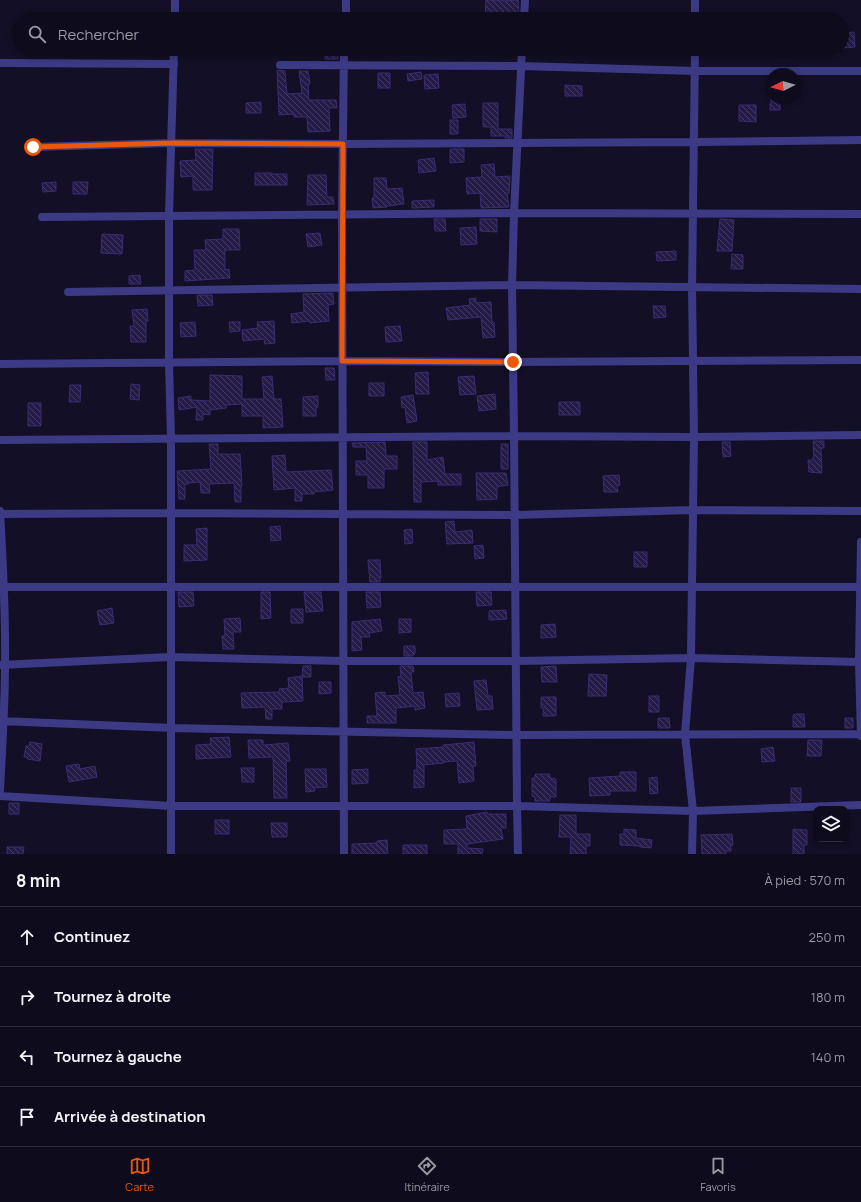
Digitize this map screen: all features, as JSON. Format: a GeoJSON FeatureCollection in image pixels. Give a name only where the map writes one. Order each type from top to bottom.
{"type":"FeatureCollection","features":[{"type":"Feature","properties":{"kind":"street"},"geometry":{"type":"LineString","coordinates":[[175,0],[175,12]]}},
{"type":"Feature","properties":{"kind":"street"},"geometry":{"type":"LineString","coordinates":[[346,0],[346,12]]}},
{"type":"Feature","properties":{"kind":"street"},"geometry":{"type":"LineString","coordinates":[[524,12],[525,0]]}},
{"type":"Feature","properties":{"kind":"street"},"geometry":{"type":"LineString","coordinates":[[695,0],[695,12]]}},
{"type":"Feature","properties":{"kind":"street"},"geometry":{"type":"LineString","coordinates":[[171,854],[172,728],[170,657],[171,439],[169,363],[169,215],[174,56]]}},
{"type":"Feature","properties":{"kind":"street"},"geometry":{"type":"LineString","coordinates":[[344,56],[342,214],[344,854]]}},
{"type":"Feature","properties":{"kind":"street"},"geometry":{"type":"LineString","coordinates":[[518,854],[512,285],[522,56]]}},
{"type":"Feature","properties":{"kind":"street"},"geometry":{"type":"LineString","coordinates":[[692,854],[693,811],[685,734],[691,658],[694,437],[692,288],[695,56]]}},
{"type":"Feature","properties":{"kind":"street"},"geometry":{"type":"LineString","coordinates":[[0,63],[174,64]]}},
{"type":"Feature","properties":{"kind":"street"},"geometry":{"type":"LineString","coordinates":[[280,65],[521,66],[695,71],[861,71]]}},
{"type":"Feature","properties":{"kind":"street"},"geometry":{"type":"LineString","coordinates":[[33,147],[172,143],[343,144],[861,140]]}},
{"type":"Feature","properties":{"kind":"street"},"geometry":{"type":"LineString","coordinates":[[42,217],[514,213],[694,215],[861,214]]}},
{"type":"Feature","properties":{"kind":"street"},"geometry":{"type":"LineString","coordinates":[[68,292],[512,285],[861,289]]}},
{"type":"Feature","properties":{"kind":"street"},"geometry":{"type":"LineString","coordinates":[[0,364],[342,361],[513,362],[861,360]]}},
{"type":"Feature","properties":{"kind":"street"},"geometry":{"type":"LineString","coordinates":[[0,440],[514,436],[694,437],[861,434]]}},
{"type":"Feature","properties":{"kind":"street"},"geometry":{"type":"LineString","coordinates":[[0,790],[3,665],[0,513],[515,516],[693,510],[861,511]]}},
{"type":"Feature","properties":{"kind":"street"},"geometry":{"type":"LineString","coordinates":[[2,721],[172,728],[343,732],[861,735],[861,542]]}},
{"type":"Feature","properties":{"kind":"street"},"geometry":{"type":"LineString","coordinates":[[2,587],[861,586]]}},
{"type":"Feature","properties":{"kind":"street"},"geometry":{"type":"LineString","coordinates":[[3,665],[170,657],[343,662],[515,661],[611,658],[691,658],[860,662]]}},
{"type":"Feature","properties":{"kind":"street"},"geometry":{"type":"LineString","coordinates":[[0,796],[171,806],[517,806],[693,811],[861,805]]}},
{"type":"Feature","properties":{"kind":"building"},"geometry":{"type":"Polygon","coordinates":[[[486,0],[518,0],[519,12],[485,12],[486,0]]]}},
{"type":"Feature","properties":{"kind":"building"},"geometry":{"type":"Polygon","coordinates":[[[849,32],[854,32],[855,47],[849,47],[849,32]]]}},
{"type":"Feature","properties":{"kind":"building"},"geometry":{"type":"Polygon","coordinates":[[[325,56],[338,56],[338,59],[325,59],[325,56]]]}},
{"type":"Feature","properties":{"kind":"building"},"geometry":{"type":"Polygon","coordinates":[[[277,70],[285,71],[287,94],[302,93],[299,71],[308,71],[310,84],[308,84],[309,100],[336,100],[337,108],[329,108],[330,131],[308,132],[307,117],[294,117],[294,114],[279,115],[277,70]]]}},
{"type":"Feature","properties":{"kind":"building"},"geometry":{"type":"Polygon","coordinates":[[[421,72],[422,79],[408,81],[407,74],[421,72]]]}},
{"type":"Feature","properties":{"kind":"building"},"geometry":{"type":"Polygon","coordinates":[[[378,73],[390,73],[390,88],[378,88],[378,73]]]}},
{"type":"Feature","properties":{"kind":"building"},"geometry":{"type":"Polygon","coordinates":[[[438,74],[439,88],[425,89],[424,75],[438,74]]]}},
{"type":"Feature","properties":{"kind":"building"},"geometry":{"type":"Polygon","coordinates":[[[565,85],[582,86],[582,96],[565,96],[565,85]]]}},
{"type":"Feature","properties":{"kind":"building"},"geometry":{"type":"Polygon","coordinates":[[[261,102],[261,113],[246,113],[246,103],[261,102]]]}},
{"type":"Feature","properties":{"kind":"building"},"geometry":{"type":"Polygon","coordinates":[[[483,103],[498,103],[498,129],[512,129],[512,138],[505,138],[505,136],[491,136],[491,127],[483,127],[483,103]]]}},
{"type":"Feature","properties":{"kind":"building"},"geometry":{"type":"Polygon","coordinates":[[[465,104],[466,117],[453,118],[452,105],[465,104]]]}},
{"type":"Feature","properties":{"kind":"building"},"geometry":{"type":"Polygon","coordinates":[[[770,104],[780,104],[780,110],[770,110],[770,104]]]}},
{"type":"Feature","properties":{"kind":"building"},"geometry":{"type":"Polygon","coordinates":[[[739,105],[756,105],[756,122],[739,121],[739,105]]]}},
{"type":"Feature","properties":{"kind":"building"},"geometry":{"type":"Polygon","coordinates":[[[450,120],[458,120],[458,134],[450,134],[450,120]]]}},
{"type":"Feature","properties":{"kind":"building"},"geometry":{"type":"Polygon","coordinates":[[[195,149],[213,149],[212,190],[193,190],[193,176],[181,177],[180,161],[196,160],[195,149]]]}},
{"type":"Feature","properties":{"kind":"building"},"geometry":{"type":"Polygon","coordinates":[[[450,149],[464,149],[464,162],[450,163],[450,149]]]}},
{"type":"Feature","properties":{"kind":"building"},"geometry":{"type":"Polygon","coordinates":[[[434,158],[436,171],[419,173],[418,160],[434,158]]]}},
{"type":"Feature","properties":{"kind":"building"},"geometry":{"type":"Polygon","coordinates":[[[494,164],[495,177],[510,176],[509,193],[507,194],[509,207],[481,208],[480,193],[467,194],[466,178],[482,177],[481,165],[494,164]]]}},
{"type":"Feature","properties":{"kind":"building"},"geometry":{"type":"Polygon","coordinates":[[[255,173],[287,174],[287,185],[255,185],[255,173]]]}},
{"type":"Feature","properties":{"kind":"building"},"geometry":{"type":"Polygon","coordinates":[[[308,175],[326,175],[327,197],[333,197],[334,204],[307,205],[308,175]]]}},
{"type":"Feature","properties":{"kind":"building"},"geometry":{"type":"Polygon","coordinates":[[[374,178],[386,178],[387,189],[402,188],[404,204],[373,208],[372,198],[374,198],[374,178]]]}},
{"type":"Feature","properties":{"kind":"building"},"geometry":{"type":"Polygon","coordinates":[[[56,182],[56,191],[43,192],[42,183],[56,182]]]}},
{"type":"Feature","properties":{"kind":"building"},"geometry":{"type":"Polygon","coordinates":[[[73,182],[88,182],[87,194],[73,194],[73,182]]]}},
{"type":"Feature","properties":{"kind":"building"},"geometry":{"type":"Polygon","coordinates":[[[434,200],[434,207],[412,208],[412,201],[434,200]]]}},
{"type":"Feature","properties":{"kind":"building"},"geometry":{"type":"Polygon","coordinates":[[[434,219],[445,219],[446,231],[435,231],[434,219]]]}},
{"type":"Feature","properties":{"kind":"building"},"geometry":{"type":"Polygon","coordinates":[[[480,219],[497,219],[497,232],[480,231],[480,219]]]}},
{"type":"Feature","properties":{"kind":"building"},"geometry":{"type":"Polygon","coordinates":[[[720,219],[734,220],[732,251],[717,251],[720,219]]]}},
{"type":"Feature","properties":{"kind":"building"},"geometry":{"type":"Polygon","coordinates":[[[476,227],[477,244],[461,245],[460,228],[476,227]]]}},
{"type":"Feature","properties":{"kind":"building"},"geometry":{"type":"Polygon","coordinates":[[[223,229],[239,229],[240,250],[225,250],[225,270],[229,269],[230,278],[185,281],[185,271],[195,270],[194,250],[206,250],[205,240],[223,239],[223,229]]]}},
{"type":"Feature","properties":{"kind":"building"},"geometry":{"type":"Polygon","coordinates":[[[320,233],[322,245],[308,247],[306,234],[320,233]]]}},
{"type":"Feature","properties":{"kind":"building"},"geometry":{"type":"Polygon","coordinates":[[[102,234],[123,235],[122,254],[101,253],[102,234]]]}},
{"type":"Feature","properties":{"kind":"building"},"geometry":{"type":"Polygon","coordinates":[[[676,251],[676,260],[657,261],[656,252],[676,251]]]}},
{"type":"Feature","properties":{"kind":"building"},"geometry":{"type":"Polygon","coordinates":[[[732,254],[743,255],[743,269],[731,269],[732,254]]]}},
{"type":"Feature","properties":{"kind":"building"},"geometry":{"type":"Polygon","coordinates":[[[140,275],[141,284],[129,284],[129,276],[140,275]]]}},
{"type":"Feature","properties":{"kind":"building"},"geometry":{"type":"Polygon","coordinates":[[[333,293],[334,304],[328,305],[329,321],[292,323],[291,314],[304,312],[303,294],[333,293]]]}},
{"type":"Feature","properties":{"kind":"building"},"geometry":{"type":"Polygon","coordinates":[[[197,295],[212,295],[213,305],[198,306],[197,295]]]}},
{"type":"Feature","properties":{"kind":"building"},"geometry":{"type":"Polygon","coordinates":[[[476,298],[476,303],[491,302],[492,322],[494,322],[495,337],[483,338],[481,317],[448,320],[446,308],[470,305],[469,299],[476,298]]]}},
{"type":"Feature","properties":{"kind":"building"},"geometry":{"type":"Polygon","coordinates":[[[653,306],[665,306],[666,317],[654,318],[653,306]]]}},
{"type":"Feature","properties":{"kind":"building"},"geometry":{"type":"Polygon","coordinates":[[[147,309],[148,321],[146,321],[146,342],[131,342],[130,326],[134,326],[132,310],[147,309]]]}},
{"type":"Feature","properties":{"kind":"building"},"geometry":{"type":"Polygon","coordinates":[[[274,321],[275,343],[265,344],[264,339],[243,341],[242,330],[258,328],[257,322],[274,321]]]}},
{"type":"Feature","properties":{"kind":"building"},"geometry":{"type":"Polygon","coordinates":[[[195,322],[196,336],[181,337],[180,323],[195,322]]]}},
{"type":"Feature","properties":{"kind":"building"},"geometry":{"type":"Polygon","coordinates":[[[229,322],[240,322],[240,331],[230,332],[229,322]]]}},
{"type":"Feature","properties":{"kind":"building"},"geometry":{"type":"Polygon","coordinates":[[[400,326],[402,341],[386,342],[385,327],[400,326]]]}},
{"type":"Feature","properties":{"kind":"building"},"geometry":{"type":"Polygon","coordinates":[[[325,368],[334,368],[335,380],[326,380],[325,368]]]}},
{"type":"Feature","properties":{"kind":"building"},"geometry":{"type":"Polygon","coordinates":[[[428,372],[429,394],[416,394],[415,373],[428,372]]]}},
{"type":"Feature","properties":{"kind":"building"},"geometry":{"type":"Polygon","coordinates":[[[210,375],[242,376],[242,399],[264,399],[262,377],[272,376],[274,399],[281,399],[283,427],[263,428],[263,416],[242,416],[242,404],[226,405],[226,408],[210,410],[210,415],[203,414],[203,420],[196,420],[197,407],[179,410],[178,398],[191,396],[191,400],[210,401],[210,375]]]}},
{"type":"Feature","properties":{"kind":"building"},"geometry":{"type":"Polygon","coordinates":[[[474,376],[476,394],[460,395],[458,377],[474,376]]]}},
{"type":"Feature","properties":{"kind":"building"},"geometry":{"type":"Polygon","coordinates":[[[369,383],[384,383],[384,396],[369,396],[369,383]]]}},
{"type":"Feature","properties":{"kind":"building"},"geometry":{"type":"Polygon","coordinates":[[[131,384],[140,385],[139,400],[130,399],[131,384]]]}},
{"type":"Feature","properties":{"kind":"building"},"geometry":{"type":"Polygon","coordinates":[[[70,385],[81,385],[80,402],[69,402],[70,385]]]}},
{"type":"Feature","properties":{"kind":"building"},"geometry":{"type":"Polygon","coordinates":[[[495,394],[496,409],[479,411],[477,396],[495,394]]]}},
{"type":"Feature","properties":{"kind":"building"},"geometry":{"type":"Polygon","coordinates":[[[413,395],[417,421],[407,423],[405,407],[402,408],[401,397],[413,395]]]}},
{"type":"Feature","properties":{"kind":"building"},"geometry":{"type":"Polygon","coordinates":[[[318,396],[316,416],[303,416],[303,397],[318,396]]]}},
{"type":"Feature","properties":{"kind":"building"},"geometry":{"type":"Polygon","coordinates":[[[559,402],[580,402],[580,415],[559,415],[559,402]]]}},
{"type":"Feature","properties":{"kind":"building"},"geometry":{"type":"Polygon","coordinates":[[[28,403],[41,403],[41,426],[28,426],[28,403]]]}},
{"type":"Feature","properties":{"kind":"building"},"geometry":{"type":"Polygon","coordinates":[[[813,441],[824,441],[824,448],[821,448],[822,473],[809,472],[808,460],[813,460],[814,457],[813,441]]]}},
{"type":"Feature","properties":{"kind":"building"},"geometry":{"type":"Polygon","coordinates":[[[385,442],[386,456],[397,456],[397,469],[384,469],[384,488],[368,488],[368,475],[356,475],[356,461],[367,461],[366,447],[353,447],[352,443],[385,442]]]}},
{"type":"Feature","properties":{"kind":"building"},"geometry":{"type":"Polygon","coordinates":[[[413,442],[427,442],[427,460],[443,457],[445,474],[461,474],[461,485],[438,485],[438,481],[421,482],[421,502],[414,502],[413,442]]]}},
{"type":"Feature","properties":{"kind":"building"},"geometry":{"type":"Polygon","coordinates":[[[722,442],[730,442],[731,456],[723,457],[722,442]]]}},
{"type":"Feature","properties":{"kind":"building"},"geometry":{"type":"Polygon","coordinates":[[[209,444],[218,444],[218,454],[240,454],[242,486],[241,502],[235,502],[234,483],[209,484],[210,493],[201,493],[200,482],[188,483],[185,484],[185,499],[179,499],[177,471],[211,469],[209,444]]]}},
{"type":"Feature","properties":{"kind":"building"},"geometry":{"type":"Polygon","coordinates":[[[501,444],[508,444],[508,469],[501,469],[501,444]]]}},
{"type":"Feature","properties":{"kind":"building"},"geometry":{"type":"Polygon","coordinates":[[[285,455],[286,472],[331,470],[333,490],[314,492],[314,494],[302,494],[302,501],[295,501],[295,488],[274,490],[272,456],[285,455]]]}},
{"type":"Feature","properties":{"kind":"building"},"geometry":{"type":"Polygon","coordinates":[[[476,473],[506,473],[508,485],[497,487],[497,499],[477,500],[476,473]]]}},
{"type":"Feature","properties":{"kind":"building"},"geometry":{"type":"Polygon","coordinates":[[[619,475],[620,485],[617,486],[618,492],[604,492],[603,476],[619,475]]]}},
{"type":"Feature","properties":{"kind":"building"},"geometry":{"type":"Polygon","coordinates":[[[454,521],[455,532],[472,530],[473,543],[447,544],[445,522],[454,521]]]}},
{"type":"Feature","properties":{"kind":"building"},"geometry":{"type":"Polygon","coordinates":[[[280,526],[281,540],[271,541],[270,527],[280,526]]]}},
{"type":"Feature","properties":{"kind":"building"},"geometry":{"type":"Polygon","coordinates":[[[207,528],[207,560],[184,561],[184,545],[197,545],[196,529],[207,528]]]}},
{"type":"Feature","properties":{"kind":"building"},"geometry":{"type":"Polygon","coordinates":[[[412,529],[413,543],[405,544],[404,530],[412,529]]]}},
{"type":"Feature","properties":{"kind":"building"},"geometry":{"type":"Polygon","coordinates":[[[483,545],[484,558],[475,559],[474,546],[483,545]]]}},
{"type":"Feature","properties":{"kind":"building"},"geometry":{"type":"Polygon","coordinates":[[[634,552],[647,552],[647,567],[634,567],[634,552]]]}},
{"type":"Feature","properties":{"kind":"building"},"geometry":{"type":"Polygon","coordinates":[[[368,560],[380,560],[380,582],[370,582],[368,560]]]}},
{"type":"Feature","properties":{"kind":"building"},"geometry":{"type":"Polygon","coordinates":[[[178,592],[193,592],[194,606],[179,607],[178,592]]]}},
{"type":"Feature","properties":{"kind":"building"},"geometry":{"type":"Polygon","coordinates":[[[261,592],[270,592],[271,618],[261,619],[261,592]]]}},
{"type":"Feature","properties":{"kind":"building"},"geometry":{"type":"Polygon","coordinates":[[[304,592],[321,592],[323,611],[306,612],[304,592]]]}},
{"type":"Feature","properties":{"kind":"building"},"geometry":{"type":"Polygon","coordinates":[[[366,592],[380,592],[381,607],[367,608],[366,592]]]}},
{"type":"Feature","properties":{"kind":"building"},"geometry":{"type":"Polygon","coordinates":[[[476,592],[491,592],[492,605],[477,606],[476,592]]]}},
{"type":"Feature","properties":{"kind":"building"},"geometry":{"type":"Polygon","coordinates":[[[112,608],[114,623],[100,625],[97,611],[112,608]]]}},
{"type":"Feature","properties":{"kind":"building"},"geometry":{"type":"Polygon","coordinates":[[[291,609],[303,609],[303,623],[291,623],[291,609]]]}},
{"type":"Feature","properties":{"kind":"building"},"geometry":{"type":"Polygon","coordinates":[[[506,610],[507,619],[489,620],[489,611],[506,610]]]}},
{"type":"Feature","properties":{"kind":"building"},"geometry":{"type":"Polygon","coordinates":[[[240,618],[241,632],[233,632],[234,649],[223,649],[222,636],[225,636],[224,619],[240,618]]]}},
{"type":"Feature","properties":{"kind":"building"},"geometry":{"type":"Polygon","coordinates":[[[380,619],[382,631],[369,633],[370,637],[361,637],[362,650],[352,651],[352,622],[380,619]]]}},
{"type":"Feature","properties":{"kind":"building"},"geometry":{"type":"Polygon","coordinates":[[[399,619],[411,619],[411,632],[399,633],[399,619]]]}},
{"type":"Feature","properties":{"kind":"building"},"geometry":{"type":"Polygon","coordinates":[[[555,624],[556,637],[541,638],[541,625],[555,624]]]}},
{"type":"Feature","properties":{"kind":"building"},"geometry":{"type":"Polygon","coordinates":[[[404,646],[415,646],[415,654],[413,654],[413,656],[404,656],[404,646]]]}},
{"type":"Feature","properties":{"kind":"building"},"geometry":{"type":"Polygon","coordinates":[[[303,666],[311,666],[311,677],[302,677],[303,666]]]}},
{"type":"Feature","properties":{"kind":"building"},"geometry":{"type":"Polygon","coordinates":[[[400,666],[413,666],[414,672],[411,672],[413,693],[423,692],[425,708],[415,710],[415,706],[396,708],[396,723],[367,723],[367,716],[377,716],[375,693],[385,692],[385,696],[400,695],[398,677],[401,676],[400,666]]]}},
{"type":"Feature","properties":{"kind":"building"},"geometry":{"type":"Polygon","coordinates":[[[556,666],[557,682],[542,682],[541,667],[556,666]]]}},
{"type":"Feature","properties":{"kind":"building"},"geometry":{"type":"Polygon","coordinates":[[[589,674],[607,675],[606,696],[588,696],[589,674]]]}},
{"type":"Feature","properties":{"kind":"building"},"geometry":{"type":"Polygon","coordinates":[[[302,676],[303,701],[282,702],[282,709],[272,709],[272,719],[266,719],[265,707],[242,708],[241,693],[279,692],[279,689],[289,688],[288,678],[302,676]]]}},
{"type":"Feature","properties":{"kind":"building"},"geometry":{"type":"Polygon","coordinates":[[[486,680],[488,696],[492,696],[493,709],[477,710],[474,681],[486,680]]]}},
{"type":"Feature","properties":{"kind":"building"},"geometry":{"type":"Polygon","coordinates":[[[319,682],[331,682],[331,693],[319,694],[319,682]]]}},
{"type":"Feature","properties":{"kind":"building"},"geometry":{"type":"Polygon","coordinates":[[[459,693],[460,706],[446,707],[445,694],[459,693]]]}},
{"type":"Feature","properties":{"kind":"building"},"geometry":{"type":"Polygon","coordinates":[[[649,696],[659,696],[659,712],[649,712],[649,696]]]}},
{"type":"Feature","properties":{"kind":"building"},"geometry":{"type":"Polygon","coordinates":[[[541,697],[556,697],[556,716],[543,716],[541,697]]]}},
{"type":"Feature","properties":{"kind":"building"},"geometry":{"type":"Polygon","coordinates":[[[804,714],[805,727],[793,727],[793,715],[804,714]]]}},
{"type":"Feature","properties":{"kind":"building"},"geometry":{"type":"Polygon","coordinates":[[[658,718],[669,718],[670,728],[658,728],[658,718]]]}},
{"type":"Feature","properties":{"kind":"building"},"geometry":{"type":"Polygon","coordinates":[[[845,718],[853,718],[853,728],[845,728],[845,718]]]}},
{"type":"Feature","properties":{"kind":"building"},"geometry":{"type":"Polygon","coordinates":[[[229,737],[231,757],[196,759],[196,745],[211,744],[210,738],[229,737]]]}},
{"type":"Feature","properties":{"kind":"building"},"geometry":{"type":"Polygon","coordinates":[[[248,740],[263,740],[263,745],[288,743],[290,761],[286,761],[287,798],[274,798],[273,757],[249,758],[248,740]]]}},
{"type":"Feature","properties":{"kind":"building"},"geometry":{"type":"Polygon","coordinates":[[[808,740],[822,740],[821,756],[807,756],[808,740]]]}},
{"type":"Feature","properties":{"kind":"building"},"geometry":{"type":"Polygon","coordinates":[[[30,742],[42,744],[40,761],[27,759],[27,757],[24,757],[26,746],[29,746],[30,742]]]}},
{"type":"Feature","properties":{"kind":"building"},"geometry":{"type":"Polygon","coordinates":[[[474,742],[476,766],[473,766],[474,781],[459,783],[457,761],[444,762],[424,765],[424,787],[414,788],[414,770],[417,770],[416,749],[444,747],[443,745],[474,742]]]}},
{"type":"Feature","properties":{"kind":"building"},"geometry":{"type":"Polygon","coordinates":[[[773,747],[775,761],[762,762],[761,749],[773,747]]]}},
{"type":"Feature","properties":{"kind":"building"},"geometry":{"type":"Polygon","coordinates":[[[79,764],[80,769],[95,766],[97,777],[69,782],[66,766],[79,764]]]}},
{"type":"Feature","properties":{"kind":"building"},"geometry":{"type":"Polygon","coordinates":[[[241,768],[254,768],[254,782],[242,782],[241,768]]]}},
{"type":"Feature","properties":{"kind":"building"},"geometry":{"type":"Polygon","coordinates":[[[305,769],[326,769],[327,787],[314,788],[315,791],[306,792],[305,769]]]}},
{"type":"Feature","properties":{"kind":"building"},"geometry":{"type":"Polygon","coordinates":[[[368,769],[368,783],[352,784],[352,770],[368,769]]]}},
{"type":"Feature","properties":{"kind":"building"},"geometry":{"type":"Polygon","coordinates":[[[620,772],[636,772],[636,791],[610,791],[610,795],[590,796],[589,778],[620,776],[620,772]]]}},
{"type":"Feature","properties":{"kind":"building"},"geometry":{"type":"Polygon","coordinates":[[[535,774],[550,774],[550,778],[556,779],[556,797],[550,797],[550,801],[535,801],[535,797],[532,796],[532,778],[535,778],[535,774]]]}},
{"type":"Feature","properties":{"kind":"building"},"geometry":{"type":"Polygon","coordinates":[[[657,777],[658,793],[650,794],[649,778],[657,777]]]}},
{"type":"Feature","properties":{"kind":"building"},"geometry":{"type":"Polygon","coordinates":[[[791,788],[801,788],[801,802],[791,802],[791,788]]]}},
{"type":"Feature","properties":{"kind":"building"},"geometry":{"type":"Polygon","coordinates":[[[9,803],[19,803],[19,814],[9,814],[9,803]]]}},
{"type":"Feature","properties":{"kind":"building"},"geometry":{"type":"Polygon","coordinates":[[[487,812],[488,814],[506,814],[506,828],[501,828],[503,839],[467,844],[467,848],[483,849],[482,854],[458,854],[458,844],[444,844],[444,830],[467,829],[466,816],[487,812]]]}},
{"type":"Feature","properties":{"kind":"building"},"geometry":{"type":"Polygon","coordinates":[[[560,815],[576,815],[576,834],[590,834],[590,846],[586,846],[586,854],[570,854],[571,837],[559,837],[560,815]]]}},
{"type":"Feature","properties":{"kind":"building"},"geometry":{"type":"Polygon","coordinates":[[[215,820],[229,820],[229,834],[215,834],[215,820]]]}},
{"type":"Feature","properties":{"kind":"building"},"geometry":{"type":"Polygon","coordinates":[[[271,823],[287,823],[287,837],[272,837],[271,823]]]}},
{"type":"Feature","properties":{"kind":"building"},"geometry":{"type":"Polygon","coordinates":[[[624,829],[636,830],[636,838],[652,840],[651,848],[620,845],[620,834],[624,834],[624,829]]]}},
{"type":"Feature","properties":{"kind":"building"},"geometry":{"type":"Polygon","coordinates":[[[793,829],[807,830],[807,845],[804,845],[804,854],[793,854],[793,829]]]}},
{"type":"Feature","properties":{"kind":"building"},"geometry":{"type":"Polygon","coordinates":[[[732,834],[733,845],[731,845],[731,851],[726,851],[726,854],[702,854],[701,835],[732,834]]]}},
{"type":"Feature","properties":{"kind":"building"},"geometry":{"type":"Polygon","coordinates":[[[387,840],[388,854],[352,854],[352,844],[377,843],[377,841],[387,840]]]}},
{"type":"Feature","properties":{"kind":"building"},"geometry":{"type":"Polygon","coordinates":[[[403,845],[427,845],[427,854],[403,854],[403,845]]]}},
{"type":"Feature","properties":{"kind":"building"},"geometry":{"type":"Polygon","coordinates":[[[7,847],[24,847],[23,854],[7,854],[7,847]]]}},
{"type":"Feature","properties":{"kind":"route"},"geometry":{"type":"LineString","coordinates":[[33,147],[172,143],[343,144],[342,361],[513,362]]}}]}
